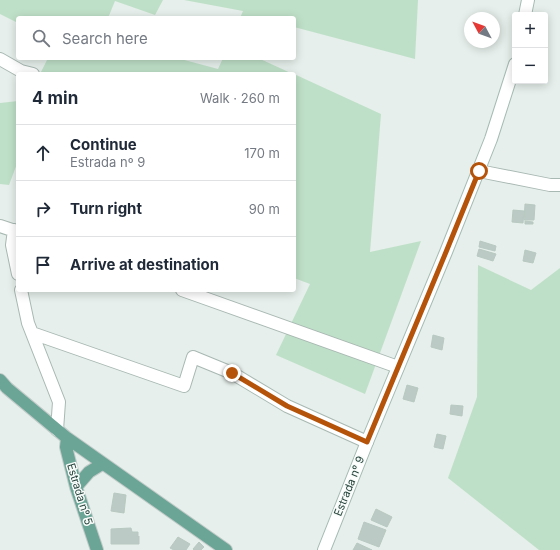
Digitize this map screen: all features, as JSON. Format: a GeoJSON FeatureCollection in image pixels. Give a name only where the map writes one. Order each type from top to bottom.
{"type":"FeatureCollection","features":[{"type":"Feature","properties":{"kind":"main road"},"geometry":{"type":"LineString","coordinates":[[0,380],[7,388],[67,438],[226,550]]}},
{"type":"Feature","properties":{"kind":"main road","name":"Estrada nº 5"},"geometry":{"type":"LineString","coordinates":[[67,438],[66,446],[76,487],[98,550]]}},
{"type":"Feature","properties":{"kind":"main road"},"geometry":{"type":"LineString","coordinates":[[76,487],[89,472],[102,464]]}},
{"type":"Feature","properties":{"kind":"street"},"geometry":{"type":"LineString","coordinates":[[526,12],[528,0]]}},
{"type":"Feature","properties":{"kind":"street"},"geometry":{"type":"LineString","coordinates":[[0,59],[25,72]]}},
{"type":"Feature","properties":{"kind":"street","name":"Estrada nº 9"},"geometry":{"type":"LineString","coordinates":[[324,550],[479,171],[512,73]]}},
{"type":"Feature","properties":{"kind":"street"},"geometry":{"type":"LineString","coordinates":[[479,171],[550,185],[560,185]]}},
{"type":"Feature","properties":{"kind":"street"},"geometry":{"type":"LineString","coordinates":[[0,226],[16,231],[12,245],[16,264]]}},
{"type":"Feature","properties":{"kind":"street"},"geometry":{"type":"LineString","coordinates":[[21,292],[28,323],[59,402],[57,430]]}},
{"type":"Feature","properties":{"kind":"street"},"geometry":{"type":"LineString","coordinates":[[188,292],[398,367]]}},
{"type":"Feature","properties":{"kind":"street"},"geometry":{"type":"LineString","coordinates":[[32,333],[184,386],[193,357],[232,373],[287,406],[367,442]]}},
{"type":"Feature","properties":{"kind":"green space"},"geometry":{"type":"Polygon","coordinates":[[[0,0],[163,0],[155,15],[115,1],[109,16],[16,16],[16,22],[0,14],[0,0]]]}},
{"type":"Feature","properties":{"kind":"green space"},"geometry":{"type":"Polygon","coordinates":[[[184,0],[418,0],[415,59],[296,28],[296,16],[241,16],[243,11],[184,0]]]}},
{"type":"Feature","properties":{"kind":"green space"},"geometry":{"type":"Polygon","coordinates":[[[47,60],[184,60],[218,69],[222,60],[262,60],[289,72],[41,72],[47,60]]]}},
{"type":"Feature","properties":{"kind":"green space"},"geometry":{"type":"Polygon","coordinates":[[[296,75],[381,114],[370,252],[421,241],[365,394],[276,355],[310,284],[296,279],[296,75]]]}},
{"type":"Feature","properties":{"kind":"green space"},"geometry":{"type":"Polygon","coordinates":[[[16,101],[16,166],[9,185],[0,184],[0,103],[16,101]]]}},
{"type":"Feature","properties":{"kind":"green space"},"geometry":{"type":"Polygon","coordinates":[[[478,265],[531,290],[560,268],[560,550],[539,550],[448,478],[477,397],[478,265]]]}},
{"type":"Feature","properties":{"kind":"building"},"geometry":{"type":"Polygon","coordinates":[[[525,204],[535,205],[534,220],[524,220],[525,204]]]}},
{"type":"Feature","properties":{"kind":"building"},"geometry":{"type":"Polygon","coordinates":[[[513,210],[524,211],[523,223],[512,222],[513,210]]]}},
{"type":"Feature","properties":{"kind":"building"},"geometry":{"type":"Polygon","coordinates":[[[525,221],[533,222],[533,224],[525,224],[525,221]]]}},
{"type":"Feature","properties":{"kind":"building"},"geometry":{"type":"Polygon","coordinates":[[[480,241],[496,246],[495,251],[479,247],[480,241]]]}},
{"type":"Feature","properties":{"kind":"building"},"geometry":{"type":"Polygon","coordinates":[[[479,249],[496,254],[493,261],[477,256],[479,249]]]}},
{"type":"Feature","properties":{"kind":"building"},"geometry":{"type":"Polygon","coordinates":[[[525,250],[536,253],[533,263],[523,261],[525,250]]]}},
{"type":"Feature","properties":{"kind":"building"},"geometry":{"type":"Polygon","coordinates":[[[433,335],[444,338],[442,350],[431,347],[433,335]]]}},
{"type":"Feature","properties":{"kind":"building"},"geometry":{"type":"Polygon","coordinates":[[[407,385],[418,388],[414,402],[403,399],[407,385]]]}},
{"type":"Feature","properties":{"kind":"building"},"geometry":{"type":"Polygon","coordinates":[[[451,405],[463,406],[462,416],[450,414],[451,405]]]}},
{"type":"Feature","properties":{"kind":"building"},"geometry":{"type":"Polygon","coordinates":[[[437,434],[446,436],[443,449],[434,447],[437,434]]]}},
{"type":"Feature","properties":{"kind":"building"},"geometry":{"type":"Polygon","coordinates":[[[114,493],[126,495],[124,513],[111,511],[114,493]]]}},
{"type":"Feature","properties":{"kind":"building"},"geometry":{"type":"Polygon","coordinates":[[[376,509],[392,517],[387,527],[371,520],[376,509]]]}},
{"type":"Feature","properties":{"kind":"building"},"geometry":{"type":"Polygon","coordinates":[[[364,522],[386,530],[379,547],[358,539],[364,522]]]}},
{"type":"Feature","properties":{"kind":"building"},"geometry":{"type":"Polygon","coordinates":[[[131,528],[132,532],[138,532],[139,544],[111,544],[111,529],[131,528]]]}},
{"type":"Feature","properties":{"kind":"building"},"geometry":{"type":"Polygon","coordinates":[[[178,537],[190,544],[186,550],[174,550],[170,548],[178,537]]]}},
{"type":"Feature","properties":{"kind":"building"},"geometry":{"type":"Polygon","coordinates":[[[199,542],[204,547],[201,550],[194,550],[193,549],[199,542]]]}},
{"type":"Feature","properties":{"kind":"building"},"geometry":{"type":"Polygon","coordinates":[[[357,543],[372,550],[353,550],[357,543]]]}},
{"type":"Feature","properties":{"kind":"route"},"geometry":{"type":"LineString","coordinates":[[232,373],[287,406],[367,442],[479,171]]}}]}
